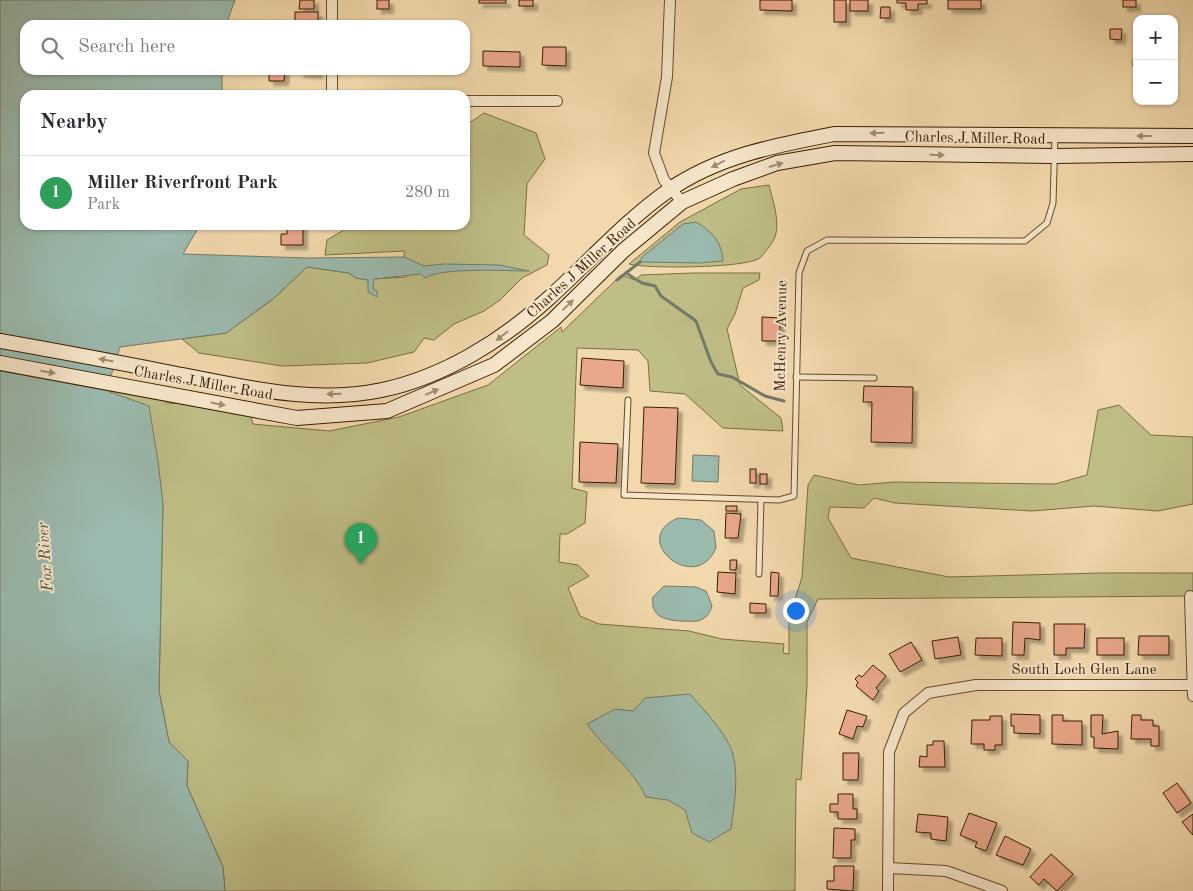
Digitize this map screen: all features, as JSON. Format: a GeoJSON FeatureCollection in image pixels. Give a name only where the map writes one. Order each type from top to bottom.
{"type":"FeatureCollection","features":[{"type":"Feature","properties":{"kind":"street"},"geometry":{"type":"LineString","coordinates":[[332,0],[332,20]]}},
{"type":"Feature","properties":{"kind":"street"},"geometry":{"type":"LineString","coordinates":[[670,0],[667,77],[654,153],[664,180],[682,202]]}},
{"type":"Feature","properties":{"kind":"street"},"geometry":{"type":"LineString","coordinates":[[332,75],[332,90]]}},
{"type":"Feature","properties":{"kind":"street"},"geometry":{"type":"LineString","coordinates":[[470,101],[557,100]]}},
{"type":"Feature","properties":{"kind":"street","name":"Charles J Miller Road"},"geometry":{"type":"LineString","coordinates":[[0,341],[287,395],[348,394],[383,390],[434,373],[495,342],[549,298],[618,231],[670,189],[724,160],[780,144],[834,134],[1193,136]]}},
{"type":"Feature","properties":{"kind":"street","name":"Charles J Miller Road"},"geometry":{"type":"LineString","coordinates":[[0,363],[297,418],[387,411],[494,365],[552,321],[623,252],[682,202],[733,179],[777,163],[834,153],[1054,156],[1193,154]]}},
{"type":"Feature","properties":{"kind":"street"},"geometry":{"type":"LineString","coordinates":[[1190,596],[1193,689]]}},
{"type":"Feature","properties":{"kind":"street","name":"South Loch Glen Lane"},"geometry":{"type":"LineString","coordinates":[[888,891],[888,752],[904,713],[928,693],[976,686],[1193,689]]}},
{"type":"Feature","properties":{"kind":"street"},"geometry":{"type":"LineString","coordinates":[[889,868],[946,871],[1002,891]]}},
{"type":"Feature","properties":{"kind":"lane","name":"McHenry Avenue"},"geometry":{"type":"LineString","coordinates":[[628,400],[624,495],[761,500],[779,500],[794,496],[799,273],[807,251],[827,240],[1026,241],[1047,223],[1053,203],[1055,135]]}},
{"type":"Feature","properties":{"kind":"lane"},"geometry":{"type":"LineString","coordinates":[[796,377],[874,378]]}},
{"type":"Feature","properties":{"kind":"lane"},"geometry":{"type":"LineString","coordinates":[[759,574],[761,500]]}},
{"type":"Feature","properties":{"kind":"shaded area"},"geometry":{"type":"Polygon","coordinates":[[[484,113],[536,133],[545,159],[527,184],[524,235],[549,255],[547,265],[522,278],[500,300],[484,311],[454,324],[434,340],[424,338],[414,352],[367,363],[282,366],[199,353],[182,339],[226,333],[273,299],[307,267],[349,273],[356,278],[368,280],[373,289],[373,279],[406,277],[404,251],[325,255],[327,240],[344,230],[470,230],[470,123],[484,113]]]}},
{"type":"Feature","properties":{"kind":"shaded area"},"geometry":{"type":"Polygon","coordinates":[[[769,185],[777,221],[776,235],[758,259],[733,264],[694,267],[655,267],[629,264],[680,222],[741,189],[769,185]]]}},
{"type":"Feature","properties":{"kind":"shaded area"},"geometry":{"type":"Polygon","coordinates":[[[760,273],[759,280],[743,288],[735,314],[727,329],[740,385],[781,418],[783,431],[723,428],[685,394],[650,391],[648,361],[638,350],[577,348],[572,488],[587,492],[585,523],[567,534],[560,534],[559,562],[578,565],[589,576],[568,588],[580,616],[599,624],[689,631],[722,639],[784,644],[783,653],[789,654],[789,619],[802,577],[808,485],[814,475],[859,485],[894,482],[1055,484],[1087,475],[1098,410],[1119,405],[1151,435],[1193,437],[1193,504],[1158,511],[1094,506],[1032,511],[895,503],[874,498],[864,508],[830,507],[828,518],[851,558],[949,577],[1100,573],[1193,573],[1193,596],[818,599],[807,622],[807,686],[801,780],[796,779],[795,891],[225,891],[223,867],[187,786],[188,761],[169,742],[159,691],[163,504],[110,392],[110,379],[154,389],[166,403],[186,404],[251,417],[253,424],[329,431],[399,417],[488,385],[561,327],[562,332],[621,275],[635,280],[641,275],[760,273]]]}},
{"type":"Feature","properties":{"kind":"water","name":"Fox River"},"geometry":{"type":"Polygon","coordinates":[[[0,0],[235,0],[228,20],[20,20],[20,75],[222,75],[222,90],[20,90],[20,230],[197,230],[183,254],[307,258],[404,257],[424,266],[444,264],[499,265],[529,271],[459,271],[445,272],[425,278],[420,274],[374,279],[373,289],[377,291],[377,297],[368,292],[368,280],[356,278],[349,273],[307,267],[273,299],[226,333],[120,347],[110,379],[110,392],[149,406],[163,504],[159,691],[169,742],[188,761],[187,786],[223,867],[225,891],[0,891],[0,0]]]}},
{"type":"Feature","properties":{"kind":"water"},"geometry":{"type":"Polygon","coordinates":[[[696,222],[707,229],[715,238],[721,248],[723,261],[700,263],[640,262],[642,257],[683,224],[696,222]]]}},
{"type":"Feature","properties":{"kind":"water"},"geometry":{"type":"Polygon","coordinates":[[[693,455],[719,456],[718,482],[692,481],[693,455]]]}},
{"type":"Feature","properties":{"kind":"water"},"geometry":{"type":"Polygon","coordinates":[[[678,518],[701,520],[714,531],[716,548],[707,561],[694,567],[682,565],[670,559],[662,549],[660,538],[664,527],[678,518]]]}},
{"type":"Feature","properties":{"kind":"water"},"geometry":{"type":"Polygon","coordinates":[[[664,586],[696,587],[706,591],[712,605],[710,612],[702,620],[696,621],[675,621],[660,616],[654,609],[653,597],[664,586]]]}},
{"type":"Feature","properties":{"kind":"water"},"geometry":{"type":"Polygon","coordinates":[[[690,694],[715,723],[726,740],[731,748],[735,764],[735,792],[731,829],[709,842],[692,833],[685,810],[668,800],[646,797],[627,768],[587,724],[615,709],[633,711],[645,698],[690,694]]]}},
{"type":"Feature","properties":{"kind":"building"},"geometry":{"type":"Polygon","coordinates":[[[300,0],[314,0],[314,9],[299,9],[300,0]]]}},
{"type":"Feature","properties":{"kind":"building"},"geometry":{"type":"Polygon","coordinates":[[[377,0],[389,0],[389,9],[377,9],[377,0]]]}},
{"type":"Feature","properties":{"kind":"building"},"geometry":{"type":"Polygon","coordinates":[[[479,0],[506,0],[506,3],[479,3],[479,0]]]}},
{"type":"Feature","properties":{"kind":"building"},"geometry":{"type":"Polygon","coordinates":[[[519,0],[533,0],[533,6],[519,6],[519,0]]]}},
{"type":"Feature","properties":{"kind":"building"},"geometry":{"type":"Polygon","coordinates":[[[760,0],[792,0],[792,11],[760,10],[760,0]]]}},
{"type":"Feature","properties":{"kind":"building"},"geometry":{"type":"Polygon","coordinates":[[[834,0],[846,0],[846,22],[834,22],[834,0]]]}},
{"type":"Feature","properties":{"kind":"building"},"geometry":{"type":"Polygon","coordinates":[[[850,0],[868,0],[868,11],[850,11],[850,0]]]}},
{"type":"Feature","properties":{"kind":"building"},"geometry":{"type":"Polygon","coordinates":[[[897,0],[927,0],[927,4],[918,4],[918,10],[906,10],[906,3],[897,3],[897,0]]]}},
{"type":"Feature","properties":{"kind":"building"},"geometry":{"type":"Polygon","coordinates":[[[948,0],[981,0],[981,9],[948,9],[948,0]]]}},
{"type":"Feature","properties":{"kind":"building"},"geometry":{"type":"Polygon","coordinates":[[[1123,0],[1136,0],[1136,7],[1123,7],[1123,0]]]}},
{"type":"Feature","properties":{"kind":"building"},"geometry":{"type":"Polygon","coordinates":[[[881,7],[890,7],[890,18],[880,18],[881,7]]]}},
{"type":"Feature","properties":{"kind":"building"},"geometry":{"type":"Polygon","coordinates":[[[295,12],[318,12],[318,20],[295,20],[295,12]]]}},
{"type":"Feature","properties":{"kind":"building"},"geometry":{"type":"Polygon","coordinates":[[[1110,29],[1122,29],[1121,40],[1110,39],[1110,29]]]}},
{"type":"Feature","properties":{"kind":"building"},"geometry":{"type":"Polygon","coordinates":[[[543,47],[566,47],[566,66],[542,65],[543,47]]]}},
{"type":"Feature","properties":{"kind":"building"},"geometry":{"type":"Polygon","coordinates":[[[483,51],[520,52],[520,67],[483,66],[483,51]]]}},
{"type":"Feature","properties":{"kind":"building"},"geometry":{"type":"Polygon","coordinates":[[[269,75],[285,75],[284,81],[269,81],[269,75]]]}},
{"type":"Feature","properties":{"kind":"building"},"geometry":{"type":"Polygon","coordinates":[[[287,230],[303,230],[303,245],[281,245],[281,234],[287,234],[287,230]]]}},
{"type":"Feature","properties":{"kind":"building"},"geometry":{"type":"Polygon","coordinates":[[[762,317],[780,318],[780,341],[762,341],[762,317]]]}},
{"type":"Feature","properties":{"kind":"building"},"geometry":{"type":"Polygon","coordinates":[[[582,358],[624,361],[623,388],[580,385],[582,358]]]}},
{"type":"Feature","properties":{"kind":"building"},"geometry":{"type":"Polygon","coordinates":[[[864,386],[913,387],[912,443],[871,442],[872,402],[863,402],[864,386]]]}},
{"type":"Feature","properties":{"kind":"building"},"geometry":{"type":"Polygon","coordinates":[[[644,407],[678,408],[675,484],[641,483],[644,407]]]}},
{"type":"Feature","properties":{"kind":"building"},"geometry":{"type":"Polygon","coordinates":[[[580,442],[618,444],[616,483],[579,482],[580,442]]]}},
{"type":"Feature","properties":{"kind":"building"},"geometry":{"type":"Polygon","coordinates":[[[750,469],[756,469],[756,483],[750,483],[750,469]]]}},
{"type":"Feature","properties":{"kind":"building"},"geometry":{"type":"Polygon","coordinates":[[[760,474],[767,474],[767,484],[760,484],[760,474]]]}},
{"type":"Feature","properties":{"kind":"building"},"geometry":{"type":"Polygon","coordinates":[[[726,506],[737,506],[737,511],[726,511],[726,506]]]}},
{"type":"Feature","properties":{"kind":"building"},"geometry":{"type":"Polygon","coordinates":[[[726,513],[741,514],[738,538],[725,538],[726,513]]]}},
{"type":"Feature","properties":{"kind":"building"},"geometry":{"type":"Polygon","coordinates":[[[730,560],[737,560],[736,570],[730,570],[730,560]]]}},
{"type":"Feature","properties":{"kind":"building"},"geometry":{"type":"Polygon","coordinates":[[[718,572],[736,573],[735,594],[717,592],[718,572]]]}},
{"type":"Feature","properties":{"kind":"building"},"geometry":{"type":"Polygon","coordinates":[[[771,572],[779,573],[778,596],[770,596],[771,572]]]}},
{"type":"Feature","properties":{"kind":"building"},"geometry":{"type":"Polygon","coordinates":[[[750,603],[766,604],[766,613],[750,613],[750,603]]]}},
{"type":"Feature","properties":{"kind":"building"},"geometry":{"type":"Polygon","coordinates":[[[1013,622],[1040,623],[1040,640],[1025,638],[1024,655],[1012,655],[1013,622]]]}},
{"type":"Feature","properties":{"kind":"building"},"geometry":{"type":"Polygon","coordinates":[[[1054,624],[1085,624],[1084,648],[1066,648],[1066,655],[1054,655],[1054,624]]]}},
{"type":"Feature","properties":{"kind":"building"},"geometry":{"type":"Polygon","coordinates":[[[1139,636],[1169,636],[1169,655],[1138,655],[1139,636]]]}},
{"type":"Feature","properties":{"kind":"building"},"geometry":{"type":"Polygon","coordinates":[[[958,637],[961,655],[935,659],[932,641],[958,637]]]}},
{"type":"Feature","properties":{"kind":"building"},"geometry":{"type":"Polygon","coordinates":[[[976,638],[1002,638],[1002,656],[975,655],[976,638]]]}},
{"type":"Feature","properties":{"kind":"building"},"geometry":{"type":"Polygon","coordinates":[[[1097,638],[1124,638],[1124,655],[1097,655],[1097,638]]]}},
{"type":"Feature","properties":{"kind":"building"},"geometry":{"type":"Polygon","coordinates":[[[911,642],[922,660],[900,672],[889,654],[911,642]]]}},
{"type":"Feature","properties":{"kind":"building"},"geometry":{"type":"Polygon","coordinates":[[[873,665],[886,676],[876,688],[879,691],[873,700],[856,686],[858,682],[855,679],[859,675],[862,677],[873,665]]]}},
{"type":"Feature","properties":{"kind":"building"},"geometry":{"type":"Polygon","coordinates":[[[847,710],[867,716],[863,727],[857,726],[853,739],[839,734],[847,710]]]}},
{"type":"Feature","properties":{"kind":"building"},"geometry":{"type":"Polygon","coordinates":[[[1011,714],[1040,715],[1040,734],[1014,733],[1014,726],[1011,726],[1011,714]]]}},
{"type":"Feature","properties":{"kind":"building"},"geometry":{"type":"Polygon","coordinates":[[[1052,715],[1063,715],[1063,721],[1082,721],[1082,745],[1052,744],[1052,715]]]}},
{"type":"Feature","properties":{"kind":"building"},"geometry":{"type":"Polygon","coordinates":[[[1091,715],[1103,715],[1102,734],[1118,731],[1118,749],[1094,748],[1094,737],[1091,737],[1091,715]]]}},
{"type":"Feature","properties":{"kind":"building"},"geometry":{"type":"Polygon","coordinates":[[[1132,715],[1141,715],[1141,720],[1153,720],[1153,726],[1159,726],[1159,746],[1151,746],[1151,739],[1131,739],[1132,715]]]}},
{"type":"Feature","properties":{"kind":"building"},"geometry":{"type":"Polygon","coordinates":[[[990,716],[1002,716],[1002,745],[995,745],[995,750],[984,750],[984,744],[971,744],[972,720],[990,720],[990,716]]]}},
{"type":"Feature","properties":{"kind":"building"},"geometry":{"type":"Polygon","coordinates":[[[933,741],[944,741],[945,767],[919,767],[920,756],[927,757],[927,745],[933,745],[933,741]]]}},
{"type":"Feature","properties":{"kind":"building"},"geometry":{"type":"Polygon","coordinates":[[[843,753],[859,753],[858,780],[843,780],[843,753]]]}},
{"type":"Feature","properties":{"kind":"building"},"geometry":{"type":"Polygon","coordinates":[[[1177,783],[1191,803],[1177,813],[1163,793],[1177,783]]]}},
{"type":"Feature","properties":{"kind":"building"},"geometry":{"type":"Polygon","coordinates":[[[838,794],[853,794],[853,809],[857,809],[857,819],[838,819],[838,812],[830,812],[830,804],[838,804],[838,794]]]}},
{"type":"Feature","properties":{"kind":"building"},"geometry":{"type":"Polygon","coordinates":[[[969,813],[997,823],[986,851],[975,847],[977,842],[960,835],[969,813]]]}},
{"type":"Feature","properties":{"kind":"building"},"geometry":{"type":"Polygon","coordinates":[[[918,814],[948,817],[946,841],[931,839],[931,833],[916,832],[918,814]]]}},
{"type":"Feature","properties":{"kind":"building"},"geometry":{"type":"Polygon","coordinates":[[[1193,814],[1193,835],[1182,822],[1193,814]]]}},
{"type":"Feature","properties":{"kind":"building"},"geometry":{"type":"Polygon","coordinates":[[[834,828],[855,829],[855,840],[851,840],[851,858],[833,858],[834,828]]]}},
{"type":"Feature","properties":{"kind":"building"},"geometry":{"type":"Polygon","coordinates":[[[1005,836],[1031,849],[1023,865],[996,855],[1005,836]]]}},
{"type":"Feature","properties":{"kind":"building"},"geometry":{"type":"Polygon","coordinates":[[[1051,854],[1073,874],[1057,891],[1044,879],[1039,885],[1030,877],[1051,854]]]}},
{"type":"Feature","properties":{"kind":"building"},"geometry":{"type":"Polygon","coordinates":[[[834,866],[854,866],[853,891],[827,889],[827,881],[834,881],[834,866]]]}},
{"type":"Feature","properties":{"kind":"waterway"},"geometry":{"type":"LineString","coordinates":[[626,273],[640,262]]}},
{"type":"Feature","properties":{"kind":"waterway"},"geometry":{"type":"LineString","coordinates":[[617,280],[626,273],[642,283],[655,286],[661,296],[696,321],[711,362],[718,374],[732,377],[765,396],[784,401]]}},
{"type":"Feature","properties":{"kind":"place","name":"Miller Riverfront Park"},"geometry":{"type":"Point","coordinates":[361,564]}}]}
